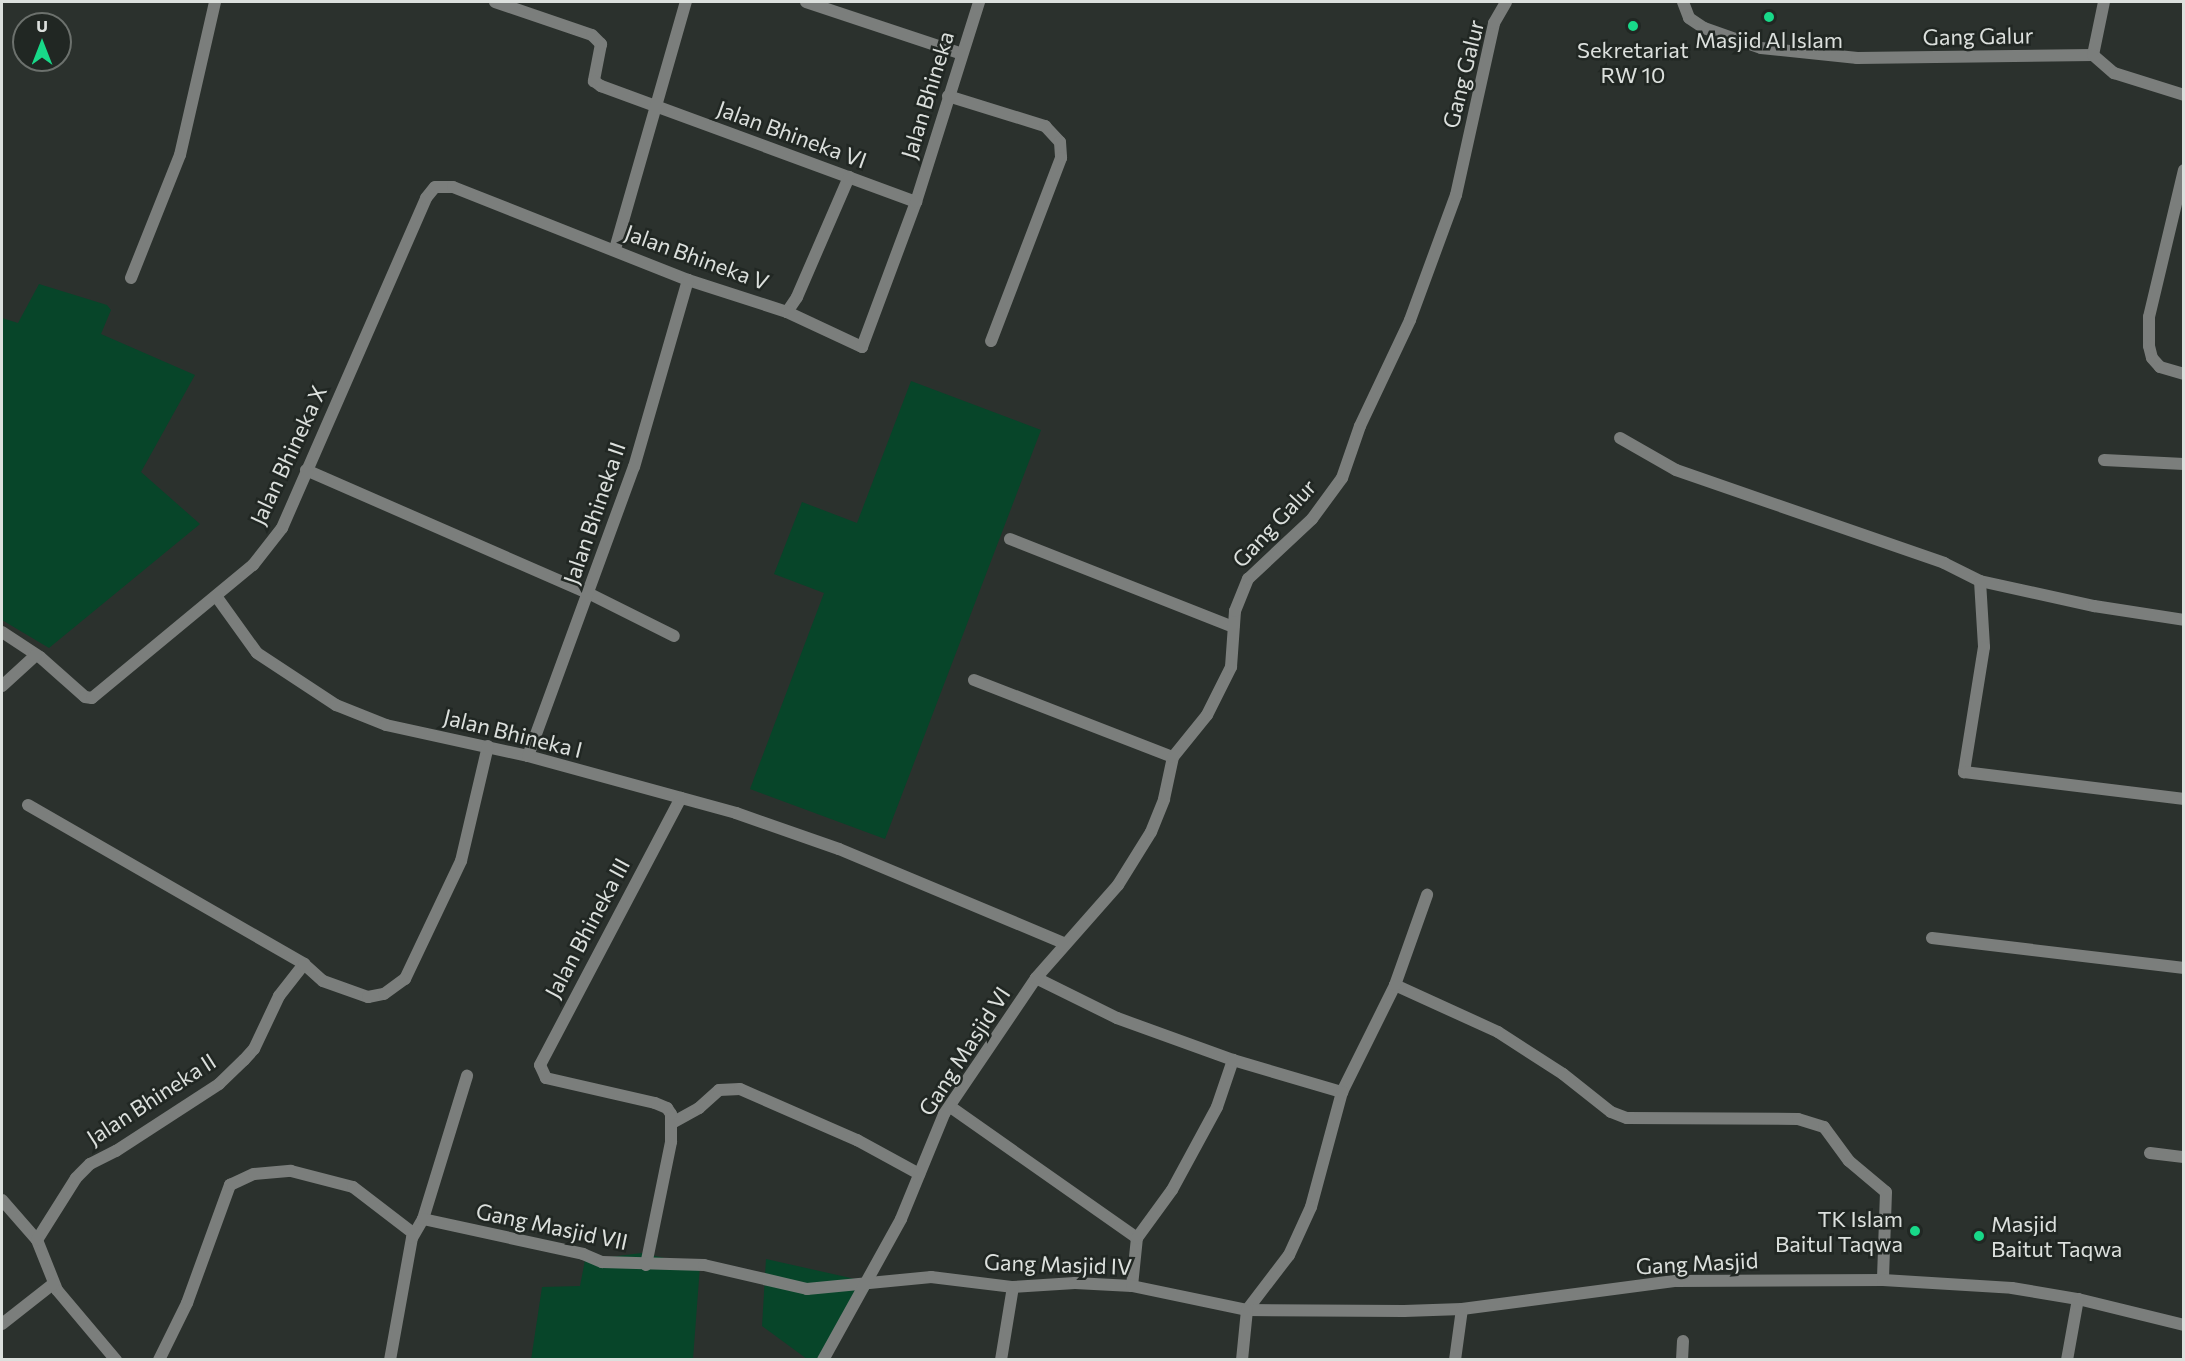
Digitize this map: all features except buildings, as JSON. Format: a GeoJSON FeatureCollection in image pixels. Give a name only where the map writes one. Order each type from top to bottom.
{"type":"FeatureCollection","features":[{"type":"Feature","properties":{"kind":"street"},"geometry":{"type":"LineString","coordinates":[[131,278],[180,155],[215,2]]}},
{"type":"Feature","properties":{"kind":"street","name":"Jalan Bhineka VI"},"geometry":{"type":"LineString","coordinates":[[495,2],[592,34],[601,44],[602,52],[594,81],[916,202]]}},
{"type":"Feature","properties":{"kind":"street"},"geometry":{"type":"LineString","coordinates":[[615,249],[654,105],[686,2]]}},
{"type":"Feature","properties":{"kind":"street"},"geometry":{"type":"LineString","coordinates":[[806,2],[962,54]]}},
{"type":"Feature","properties":{"kind":"street","name":"Jalan Bhineka"},"geometry":{"type":"LineString","coordinates":[[787,312],[862,347],[916,202],[979,2]]}},
{"type":"Feature","properties":{"kind":"street","name":"Gang Galur"},"geometry":{"type":"LineString","coordinates":[[1064,943],[1118,885],[1151,832],[1164,799],[1173,757],[1220,695],[1231,668],[1237,603],[1248,579],[1312,519],[1342,478],[1360,426],[1410,320],[1456,195],[1494,23],[1506,2]]}},
{"type":"Feature","properties":{"kind":"street","name":"Gang Galur"},"geometry":{"type":"LineString","coordinates":[[1683,2],[1689,18],[1704,28],[1761,48],[1857,58],[2093,56]]}},
{"type":"Feature","properties":{"kind":"street"},"geometry":{"type":"LineString","coordinates":[[2104,2],[2093,56],[2114,73],[2184,95]]}},
{"type":"Feature","properties":{"kind":"street"},"geometry":{"type":"LineString","coordinates":[[948,96],[1045,126],[1060,142],[1061,158],[991,340]]}},
{"type":"Feature","properties":{"kind":"street"},"geometry":{"type":"LineString","coordinates":[[2184,170],[2149,316],[2149,346],[2160,367],[2184,374]]}},
{"type":"Feature","properties":{"kind":"street","name":"Jalan Bhineka V"},"geometry":{"type":"LineString","coordinates":[[453,187],[615,249],[688,280],[787,312],[797,297],[849,177]]}},
{"type":"Feature","properties":{"kind":"street","name":"Jalan Bhineka X"},"geometry":{"type":"LineString","coordinates":[[36,655],[85,697],[92,698],[253,565],[282,528],[426,198],[435,187],[453,187]]}},
{"type":"Feature","properties":{"kind":"street","name":"Jalan Bhineka II"},"geometry":{"type":"LineString","coordinates":[[528,756],[634,467],[688,280]]}},
{"type":"Feature","properties":{"kind":"street"},"geometry":{"type":"LineString","coordinates":[[1620,438],[1676,470],[1944,563],[1980,581],[2184,620]]}},
{"type":"Feature","properties":{"kind":"street"},"geometry":{"type":"LineString","coordinates":[[2104,460],[2184,464]]}},
{"type":"Feature","properties":{"kind":"street"},"geometry":{"type":"LineString","coordinates":[[306,470],[588,593],[675,636]]}},
{"type":"Feature","properties":{"kind":"street"},"geometry":{"type":"LineString","coordinates":[[1010,539],[1233,627]]}},
{"type":"Feature","properties":{"kind":"street"},"geometry":{"type":"LineString","coordinates":[[1980,581],[1984,647],[1964,772],[2184,799]]}},
{"type":"Feature","properties":{"kind":"street","name":"Jalan Bhineka I"},"geometry":{"type":"LineString","coordinates":[[216,596],[257,653],[336,705],[386,725],[488,746],[681,798],[839,849],[1064,943]]}},
{"type":"Feature","properties":{"kind":"street"},"geometry":{"type":"LineString","coordinates":[[2,632],[36,655],[2,686]]}},
{"type":"Feature","properties":{"kind":"street"},"geometry":{"type":"LineString","coordinates":[[974,680],[1173,757]]}},
{"type":"Feature","properties":{"kind":"street"},"geometry":{"type":"LineString","coordinates":[[28,805],[304,964],[323,981],[368,997],[384,994],[405,979],[461,861],[488,746]]}},
{"type":"Feature","properties":{"kind":"street","name":"Jalan Bhineka III"},"geometry":{"type":"LineString","coordinates":[[672,1123],[671,1114],[661,1106],[546,1078],[542,1057],[681,798]]}},
{"type":"Feature","properties":{"kind":"street"},"geometry":{"type":"LineString","coordinates":[[1242,1359],[1247,1310],[1289,1255],[1311,1207],[1342,1092],[1395,985],[1427,895]]}},
{"type":"Feature","properties":{"kind":"street"},"geometry":{"type":"LineString","coordinates":[[1932,938],[2184,968]]}},
{"type":"Feature","properties":{"kind":"street","name":"Gang Masjid VI"},"geometry":{"type":"LineString","coordinates":[[823,1359],[866,1286],[919,1174],[944,1114],[952,1108],[1036,978],[1064,943]]}},
{"type":"Feature","properties":{"kind":"street","name":"Jalan Bhineka II"},"geometry":{"type":"LineString","coordinates":[[37,1240],[90,1164],[116,1151],[219,1084],[244,1060],[254,1049],[279,996],[304,964]]}},
{"type":"Feature","properties":{"kind":"street"},"geometry":{"type":"LineString","coordinates":[[1036,978],[1117,1018],[1233,1060],[1342,1092]]}},
{"type":"Feature","properties":{"kind":"street"},"geometry":{"type":"LineString","coordinates":[[1395,985],[1498,1032],[1563,1074],[1611,1112],[1628,1118],[1798,1119],[1824,1127],[1849,1161],[1886,1192],[1882,1280]]}},
{"type":"Feature","properties":{"kind":"street"},"geometry":{"type":"LineString","coordinates":[[1132,1286],[1137,1238],[1172,1190],[1217,1107],[1233,1060]]}},
{"type":"Feature","properties":{"kind":"street"},"geometry":{"type":"LineString","coordinates":[[390,1359],[413,1233],[423,1219],[467,1076]]}},
{"type":"Feature","properties":{"kind":"street"},"geometry":{"type":"LineString","coordinates":[[646,1265],[672,1123],[699,1108],[719,1090],[740,1089],[857,1140],[919,1174]]}},
{"type":"Feature","properties":{"kind":"street"},"geometry":{"type":"LineString","coordinates":[[952,1108],[1137,1238]]}},
{"type":"Feature","properties":{"kind":"street"},"geometry":{"type":"LineString","coordinates":[[2151,1153],[2184,1157]]}},
{"type":"Feature","properties":{"kind":"street"},"geometry":{"type":"LineString","coordinates":[[159,1359],[187,1303],[230,1185],[254,1174],[291,1171],[353,1187],[413,1233]]}},
{"type":"Feature","properties":{"kind":"street"},"geometry":{"type":"LineString","coordinates":[[2,1200],[37,1240],[55,1287],[78,1318],[116,1359]]}},
{"type":"Feature","properties":{"kind":"street","name":"Gang Masjid VII"},"geometry":{"type":"LineString","coordinates":[[423,1219],[500,1234],[517,1243],[583,1254],[602,1262],[704,1265],[807,1289],[866,1286]]}},
{"type":"Feature","properties":{"kind":"street","name":"Gang Masjid IV"},"geometry":{"type":"LineString","coordinates":[[866,1286],[931,1277],[1013,1287],[1075,1283],[1132,1286],[1247,1310]]}},
{"type":"Feature","properties":{"kind":"street","name":"Gang Masjid"},"geometry":{"type":"LineString","coordinates":[[1247,1310],[1462,1309],[1676,1281],[1882,1280],[2013,1288],[2078,1299],[2184,1325]]}},
{"type":"Feature","properties":{"kind":"street"},"geometry":{"type":"LineString","coordinates":[[2,1324],[55,1287]]}},
{"type":"Feature","properties":{"kind":"street"},"geometry":{"type":"LineString","coordinates":[[1001,1359],[1013,1287]]}},
{"type":"Feature","properties":{"kind":"street"},"geometry":{"type":"LineString","coordinates":[[2067,1359],[2078,1299]]}},
{"type":"Feature","properties":{"kind":"street"},"geometry":{"type":"LineString","coordinates":[[1455,1359],[1462,1309]]}},
{"type":"Feature","properties":{"kind":"street"},"geometry":{"type":"LineString","coordinates":[[1682,1359],[1683,1341]]}},
{"type":"Feature","properties":{"kind":"green space"},"geometry":{"type":"Polygon","coordinates":[[[39,284],[107,305],[111,310],[101,334],[195,375],[141,472],[200,524],[49,648],[2,620],[2,318],[18,323],[39,284]]]}},
{"type":"Feature","properties":{"kind":"green space"},"geometry":{"type":"Polygon","coordinates":[[[911,381],[1041,430],[885,839],[750,789],[824,593],[774,574],[802,502],[857,523],[911,381]]]}},
{"type":"Feature","properties":{"kind":"green space"},"geometry":{"type":"Polygon","coordinates":[[[642,1253],[700,1266],[693,1359],[531,1360],[542,1287],[580,1286],[585,1260],[642,1253]]]}},
{"type":"Feature","properties":{"kind":"green space"},"geometry":{"type":"Polygon","coordinates":[[[766,1259],[873,1283],[825,1359],[807,1359],[762,1326],[766,1259]]]}},
{"type":"Feature","properties":{"kind":"place","name":"Masjid Al Islam"},"geometry":{"type":"Point","coordinates":[1769,17]}},
{"type":"Feature","properties":{"kind":"place","name":"Sekretariat RW 10"},"geometry":{"type":"Point","coordinates":[1633,26]}},
{"type":"Feature","properties":{"kind":"place","name":"TK Islam Baitul Taqwa"},"geometry":{"type":"Point","coordinates":[1915,1231]}},
{"type":"Feature","properties":{"kind":"place","name":"Masjid Baitut Taqwa"},"geometry":{"type":"Point","coordinates":[1979,1236]}}]}
